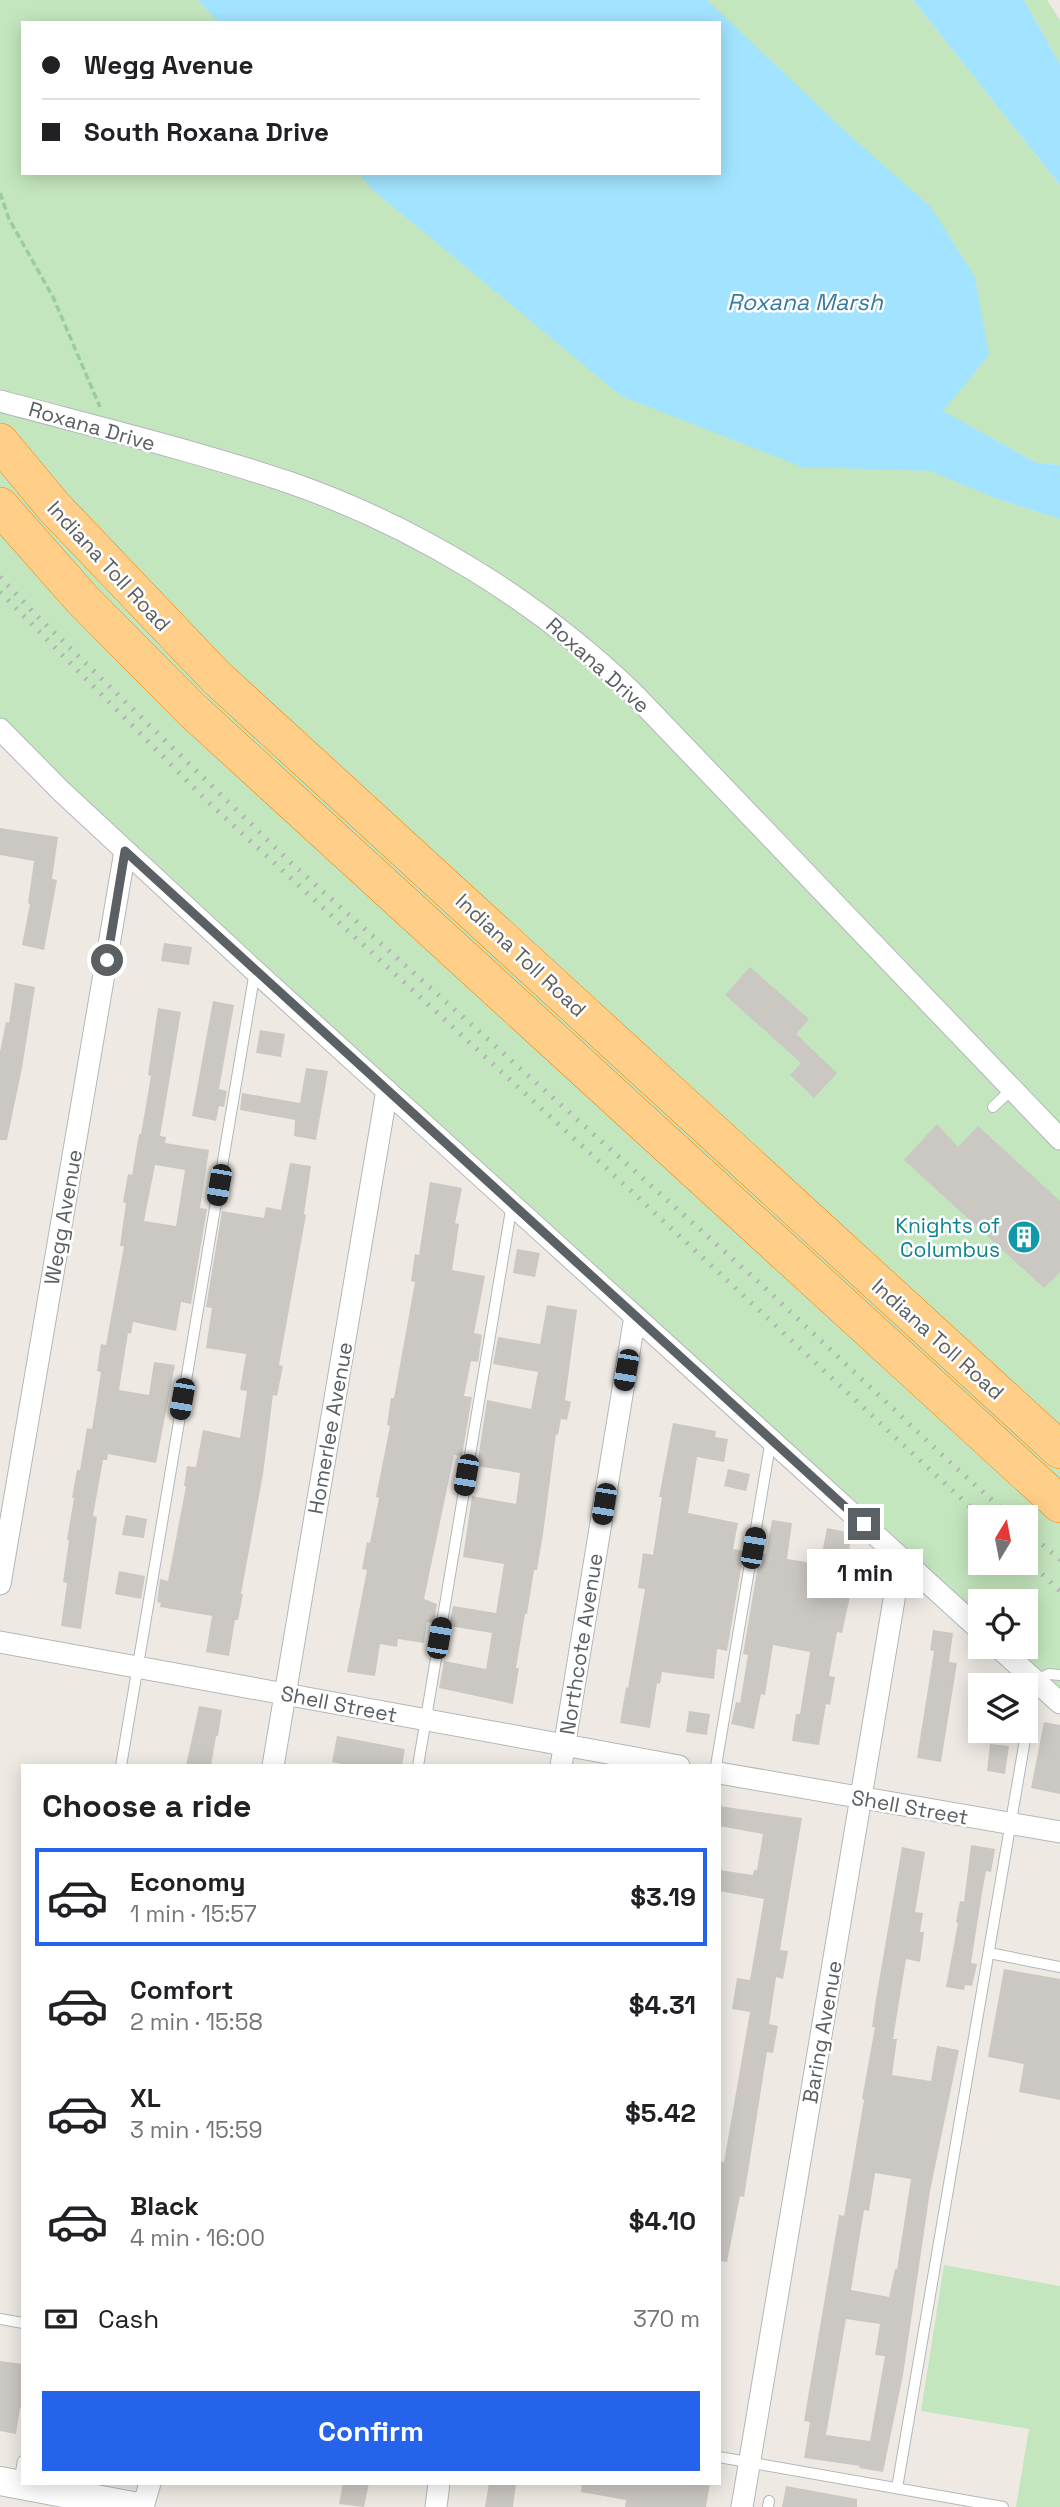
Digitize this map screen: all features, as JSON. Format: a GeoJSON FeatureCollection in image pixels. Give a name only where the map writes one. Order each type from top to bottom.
{"type":"FeatureCollection","features":[{"type":"Feature","properties":{"kind":"highway","name":"Indiana Toll Road"},"geometry":{"type":"LineString","coordinates":[[0,442],[53,506],[216,677],[1060,1450]]}},
{"type":"Feature","properties":{"kind":"highway","name":"Indiana Toll Road"},"geometry":{"type":"LineString","coordinates":[[0,506],[82,599],[191,709],[1060,1504]]}},
{"type":"Feature","properties":{"kind":"main road"},"geometry":{"type":"LineString","coordinates":[[51,2485],[141,2507]]}},
{"type":"Feature","properties":{"kind":"street","name":"Roxana Drive"},"geometry":{"type":"LineString","coordinates":[[0,401],[251,471],[332,499],[435,548],[548,620],[597,659],[632,692],[1060,1139]]}},
{"type":"Feature","properties":{"kind":"street"},"geometry":{"type":"LineString","coordinates":[[0,729],[61,791],[255,971],[968,1619]]}},
{"type":"Feature","properties":{"kind":"street","name":"Wegg Avenue"},"geometry":{"type":"LineString","coordinates":[[0,1584],[125,851]]}},
{"type":"Feature","properties":{"kind":"street","name":"Homerlee Avenue"},"geometry":{"type":"LineString","coordinates":[[273,1764],[387,1090]]}},
{"type":"Feature","properties":{"kind":"street","name":"Northcote Avenue"},"geometry":{"type":"LineString","coordinates":[[563,1756],[635,1316]]}},
{"type":"Feature","properties":{"kind":"street","name":"Baring Avenue"},"geometry":{"type":"LineString","coordinates":[[742,2507],[901,1558]]}},
{"type":"Feature","properties":{"kind":"street","name":"Shell Street"},"geometry":{"type":"LineString","coordinates":[[0,1643],[426,1720],[563,1756],[656,1764]]}},
{"type":"Feature","properties":{"kind":"street"},"geometry":{"type":"LineString","coordinates":[[1011,1659],[1026,1673]]}},
{"type":"Feature","properties":{"kind":"street"},"geometry":{"type":"LineString","coordinates":[[1038,1684],[1060,1703]]}},
{"type":"Feature","properties":{"kind":"street","name":"Shell Street"},"geometry":{"type":"LineString","coordinates":[[721,1773],[1060,1832]]}},
{"type":"Feature","properties":{"kind":"street"},"geometry":{"type":"LineString","coordinates":[[141,2507],[149,2485]]}},
{"type":"Feature","properties":{"kind":"street"},"geometry":{"type":"LineString","coordinates":[[436,2507],[439,2485]]}},
{"type":"Feature","properties":{"kind":"lane"},"geometry":{"type":"LineString","coordinates":[[121,1764],[255,971]]}},
{"type":"Feature","properties":{"kind":"lane"},"geometry":{"type":"LineString","coordinates":[[993,1107],[1012,1089]]}},
{"type":"Feature","properties":{"kind":"lane"},"geometry":{"type":"LineString","coordinates":[[418,1764],[512,1204]]}},
{"type":"Feature","properties":{"kind":"lane"},"geometry":{"type":"LineString","coordinates":[[716,1764],[771,1439]]}},
{"type":"Feature","properties":{"kind":"lane"},"geometry":{"type":"LineString","coordinates":[[1038,1680],[1049,1674],[1060,1675]]}},
{"type":"Feature","properties":{"kind":"lane"},"geometry":{"type":"LineString","coordinates":[[897,2488],[1025,1743]]}},
{"type":"Feature","properties":{"kind":"lane"},"geometry":{"type":"LineString","coordinates":[[989,1953],[1060,1967]]}},
{"type":"Feature","properties":{"kind":"lane"},"geometry":{"type":"LineString","coordinates":[[0,2319],[21,2323]]}},
{"type":"Feature","properties":{"kind":"lane"},"geometry":{"type":"LineString","coordinates":[[721,2457],[1003,2507]]}},
{"type":"Feature","properties":{"kind":"path"},"geometry":{"type":"LineString","coordinates":[[0,193],[9,219],[53,297],[111,432]]}},
{"type":"Feature","properties":{"kind":"green space"},"geometry":{"type":"Polygon","coordinates":[[[0,0],[288,0],[310,21],[21,21],[21,175],[456,175],[1003,501],[1060,519],[1060,1703],[1038,1683],[1038,1673],[1027,1673],[1011,1659],[1038,1659],[1038,1589],[968,1589],[968,1619],[0,729],[0,0]]]}},
{"type":"Feature","properties":{"kind":"green space"},"geometry":{"type":"Polygon","coordinates":[[[606,0],[913,0],[1060,185],[1060,465],[1037,463],[942,411],[984,361],[721,26],[721,21],[709,21],[606,0]]]}},
{"type":"Feature","properties":{"kind":"green space"},"geometry":{"type":"Polygon","coordinates":[[[1024,0],[1047,0],[1060,20],[1060,64],[1024,0]]]}},
{"type":"Feature","properties":{"kind":"green space"},"geometry":{"type":"Polygon","coordinates":[[[944,2265],[1060,2286],[1060,2507],[1016,2507],[1029,2429],[921,2411],[944,2265]]]}},
{"type":"Feature","properties":{"kind":"water","name":"Roxana Marsh"},"geometry":{"type":"Polygon","coordinates":[[[198,0],[707,0],[846,132],[931,207],[975,277],[989,355],[943,411],[1037,463],[1060,465],[1060,519],[1003,501],[930,471],[802,467],[621,396],[374,191],[360,175],[721,175],[721,21],[217,21],[198,0]]]}},
{"type":"Feature","properties":{"kind":"water"},"geometry":{"type":"Polygon","coordinates":[[[913,0],[1024,0],[1060,64],[1060,185],[913,0]]]}},
{"type":"Feature","properties":{"kind":"building"},"geometry":{"type":"Polygon","coordinates":[[[0,828],[58,837],[52,879],[57,880],[44,950],[22,945],[30,904],[34,861],[0,855],[0,828]]]}},
{"type":"Feature","properties":{"kind":"building"},"geometry":{"type":"Polygon","coordinates":[[[164,943],[192,947],[189,965],[161,961],[164,943]]]}},
{"type":"Feature","properties":{"kind":"building"},"geometry":{"type":"Polygon","coordinates":[[[750,967],[809,1019],[796,1034],[837,1073],[814,1098],[790,1075],[801,1063],[725,995],[750,967]]]}},
{"type":"Feature","properties":{"kind":"building"},"geometry":{"type":"Polygon","coordinates":[[[15,983],[35,987],[7,1140],[0,1140],[0,1052],[6,1022],[9,1023],[15,983]]]}},
{"type":"Feature","properties":{"kind":"building"},"geometry":{"type":"Polygon","coordinates":[[[213,1001],[234,1005],[219,1089],[227,1091],[224,1107],[219,1106],[216,1121],[192,1116],[213,1001]]]}},
{"type":"Feature","properties":{"kind":"building"},"geometry":{"type":"Polygon","coordinates":[[[158,1008],[181,1012],[160,1136],[166,1137],[165,1143],[209,1150],[200,1208],[207,1209],[191,1304],[181,1302],[176,1331],[133,1322],[131,1334],[128,1333],[119,1390],[149,1395],[154,1362],[175,1365],[156,1463],[108,1454],[107,1460],[103,1460],[93,1516],[97,1517],[81,1629],[61,1626],[67,1583],[63,1582],[72,1498],[87,1428],[92,1429],[101,1372],[97,1371],[101,1344],[106,1345],[124,1246],[120,1246],[126,1203],[123,1202],[128,1174],[132,1175],[141,1134],[151,1076],[148,1075],[158,1008]],[[155,1165],[144,1221],[176,1226],[185,1170],[155,1165]]]}},
{"type":"Feature","properties":{"kind":"building"},"geometry":{"type":"Polygon","coordinates":[[[260,1030],[285,1034],[281,1057],[256,1053],[260,1030]]]}},
{"type":"Feature","properties":{"kind":"building"},"geometry":{"type":"Polygon","coordinates":[[[306,1068],[328,1071],[316,1140],[294,1136],[295,1120],[240,1110],[242,1093],[300,1103],[306,1068]]]}},
{"type":"Feature","properties":{"kind":"building","name":"Knights of Columbus"},"geometry":{"type":"Polygon","coordinates":[[[937,1124],[958,1147],[978,1126],[1060,1201],[1060,1272],[1044,1288],[904,1160],[937,1124]]]}},
{"type":"Feature","properties":{"kind":"building"},"geometry":{"type":"Polygon","coordinates":[[[290,1163],[311,1166],[306,1215],[279,1365],[283,1366],[277,1396],[273,1395],[243,1594],[229,1656],[206,1652],[212,1616],[160,1607],[161,1603],[157,1602],[160,1579],[168,1581],[186,1486],[187,1466],[196,1467],[203,1430],[240,1438],[247,1391],[240,1390],[246,1354],[206,1348],[212,1308],[206,1307],[222,1211],[264,1218],[266,1207],[281,1210],[290,1163]]]}},
{"type":"Feature","properties":{"kind":"building"},"geometry":{"type":"Polygon","coordinates":[[[430,1182],[462,1188],[455,1223],[459,1224],[452,1270],[485,1276],[474,1333],[482,1335],[478,1362],[471,1361],[464,1396],[472,1397],[462,1456],[454,1455],[424,1599],[437,1604],[434,1623],[427,1622],[424,1643],[398,1639],[397,1647],[380,1644],[375,1676],[347,1672],[367,1570],[362,1569],[379,1498],[376,1497],[390,1426],[387,1425],[391,1398],[394,1398],[415,1282],[411,1281],[415,1254],[419,1255],[430,1182]]]}},
{"type":"Feature","properties":{"kind":"building"},"geometry":{"type":"Polygon","coordinates":[[[517,1249],[540,1253],[535,1277],[513,1273],[517,1249]]]}},
{"type":"Feature","properties":{"kind":"building"},"geometry":{"type":"Polygon","coordinates":[[[547,1305],[577,1310],[565,1400],[571,1402],[567,1420],[561,1419],[558,1435],[556,1434],[543,1534],[525,1614],[513,1704],[439,1688],[444,1661],[486,1669],[492,1633],[449,1626],[453,1606],[496,1613],[504,1564],[463,1557],[472,1496],[516,1504],[520,1473],[477,1466],[487,1400],[531,1409],[538,1372],[493,1364],[498,1337],[540,1344],[547,1305]]]}},
{"type":"Feature","properties":{"kind":"building"},"geometry":{"type":"Polygon","coordinates":[[[673,1423],[716,1431],[715,1437],[728,1439],[724,1462],[697,1457],[688,1513],[738,1523],[733,1549],[744,1551],[727,1651],[717,1649],[714,1679],[662,1672],[660,1684],[657,1683],[650,1728],[620,1723],[645,1589],[638,1588],[643,1553],[653,1555],[662,1497],[659,1497],[673,1423]]]}},
{"type":"Feature","properties":{"kind":"building"},"geometry":{"type":"Polygon","coordinates":[[[728,1469],[750,1474],[746,1491],[724,1486],[728,1469]]]}},
{"type":"Feature","properties":{"kind":"building"},"geometry":{"type":"Polygon","coordinates":[[[126,1515],[147,1519],[144,1538],[122,1535],[126,1515]]]}},
{"type":"Feature","properties":{"kind":"building"},"geometry":{"type":"Polygon","coordinates":[[[772,1520],[792,1523],[787,1559],[820,1564],[827,1528],[852,1533],[846,1568],[856,1569],[842,1633],[837,1632],[829,1676],[835,1677],[830,1705],[826,1704],[819,1745],[792,1741],[796,1714],[800,1714],[810,1652],[773,1645],[765,1695],[761,1694],[754,1729],[731,1724],[736,1702],[740,1703],[748,1655],[743,1654],[760,1553],[766,1554],[772,1520]]]}},
{"type":"Feature","properties":{"kind":"building"},"geometry":{"type":"Polygon","coordinates":[[[119,1571],[145,1576],[141,1599],[115,1594],[119,1571]]]}},
{"type":"Feature","properties":{"kind":"building"},"geometry":{"type":"Polygon","coordinates":[[[933,1630],[953,1633],[949,1662],[957,1663],[941,1762],[917,1758],[934,1651],[930,1650],[933,1630]]]}},
{"type":"Feature","properties":{"kind":"building"},"geometry":{"type":"Polygon","coordinates":[[[199,1706],[222,1710],[211,1764],[186,1764],[199,1706]]]}},
{"type":"Feature","properties":{"kind":"building"},"geometry":{"type":"Polygon","coordinates":[[[689,1711],[710,1714],[707,1735],[686,1732],[689,1711]]]}},
{"type":"Feature","properties":{"kind":"building"},"geometry":{"type":"Polygon","coordinates":[[[1044,1722],[1060,1725],[1060,1794],[1031,1788],[1044,1722]]]}},
{"type":"Feature","properties":{"kind":"building"},"geometry":{"type":"Polygon","coordinates":[[[337,1736],[405,1749],[402,1764],[332,1762],[337,1736]]]}},
{"type":"Feature","properties":{"kind":"building"},"geometry":{"type":"Polygon","coordinates":[[[990,1744],[1009,1746],[1005,1774],[987,1771],[990,1744]]]}},
{"type":"Feature","properties":{"kind":"building"},"geometry":{"type":"Polygon","coordinates":[[[721,1806],[802,1818],[780,1950],[788,1951],[783,1979],[776,1977],[769,2024],[778,2026],[773,2053],[767,2052],[744,2197],[740,2196],[727,2262],[721,2261],[721,2161],[724,2162],[750,2012],[732,2009],[737,1978],[750,1980],[764,1899],[721,1891],[721,1870],[753,1875],[754,1870],[757,1870],[763,1834],[721,1826],[721,1806]]]}},
{"type":"Feature","properties":{"kind":"building"},"geometry":{"type":"Polygon","coordinates":[[[971,1845],[995,1849],[991,1872],[986,1871],[971,1963],[977,1964],[972,1986],[965,1985],[964,1990],[946,1987],[960,1901],[964,1902],[971,1845]]]}},
{"type":"Feature","properties":{"kind":"building"},"geometry":{"type":"Polygon","coordinates":[[[902,1847],[925,1852],[915,1912],[923,1913],[920,1932],[924,1932],[920,1962],[906,1959],[893,2039],[897,2039],[892,2075],[931,2081],[937,2046],[959,2050],[930,2191],[903,2375],[883,2472],[804,2458],[810,2422],[804,2421],[839,2215],[844,2216],[864,2100],[862,2099],[875,2027],[872,2027],[902,1847]],[[875,2173],[869,2211],[864,2210],[851,2290],[889,2297],[897,2269],[911,2179],[875,2173]],[[846,2319],[826,2435],[870,2441],[885,2356],[875,2355],[880,2324],[846,2319]]]}},
{"type":"Feature","properties":{"kind":"building"},"geometry":{"type":"Polygon","coordinates":[[[1004,1969],[1060,1979],[1060,2100],[1019,2092],[1024,2064],[988,2057],[1004,1969]]]}},
{"type":"Feature","properties":{"kind":"building"},"geometry":{"type":"Polygon","coordinates":[[[0,2361],[21,2364],[21,2408],[16,2434],[0,2431],[0,2361]]]}},
{"type":"Feature","properties":{"kind":"building"},"geometry":{"type":"Polygon","coordinates":[[[343,2485],[369,2485],[364,2507],[339,2504],[343,2485]]]}},
{"type":"Feature","properties":{"kind":"building"},"geometry":{"type":"Polygon","coordinates":[[[489,2485],[516,2485],[513,2507],[485,2507],[489,2485]]]}},
{"type":"Feature","properties":{"kind":"building"},"geometry":{"type":"Polygon","coordinates":[[[582,2485],[710,2485],[706,2507],[625,2507],[626,2500],[581,2492],[582,2485]]]}},
{"type":"Feature","properties":{"kind":"building"},"geometry":{"type":"Polygon","coordinates":[[[786,2486],[857,2499],[857,2507],[782,2507],[786,2486]]]}},
{"type":"Feature","properties":{"kind":"railway"},"geometry":{"type":"LineString","coordinates":[[0,577],[290,862],[764,1287],[998,1505]]}},
{"type":"Feature","properties":{"kind":"railway"},"geometry":{"type":"LineString","coordinates":[[0,592],[209,803],[968,1505]]}},
{"type":"Feature","properties":{"kind":"railway"},"geometry":{"type":"LineString","coordinates":[[1038,1541],[1060,1560]]}},
{"type":"Feature","properties":{"kind":"railway"},"geometry":{"type":"LineString","coordinates":[[1038,1570],[1060,1591]]}},
{"type":"Feature","properties":{"kind":"place","name":"Knights of Columbus"},"geometry":{"type":"Point","coordinates":[1024,1237]}},
{"type":"Feature","properties":{"kind":"route"},"geometry":{"type":"LineString","coordinates":[[107,960],[125,851],[864,1524]]}}]}
